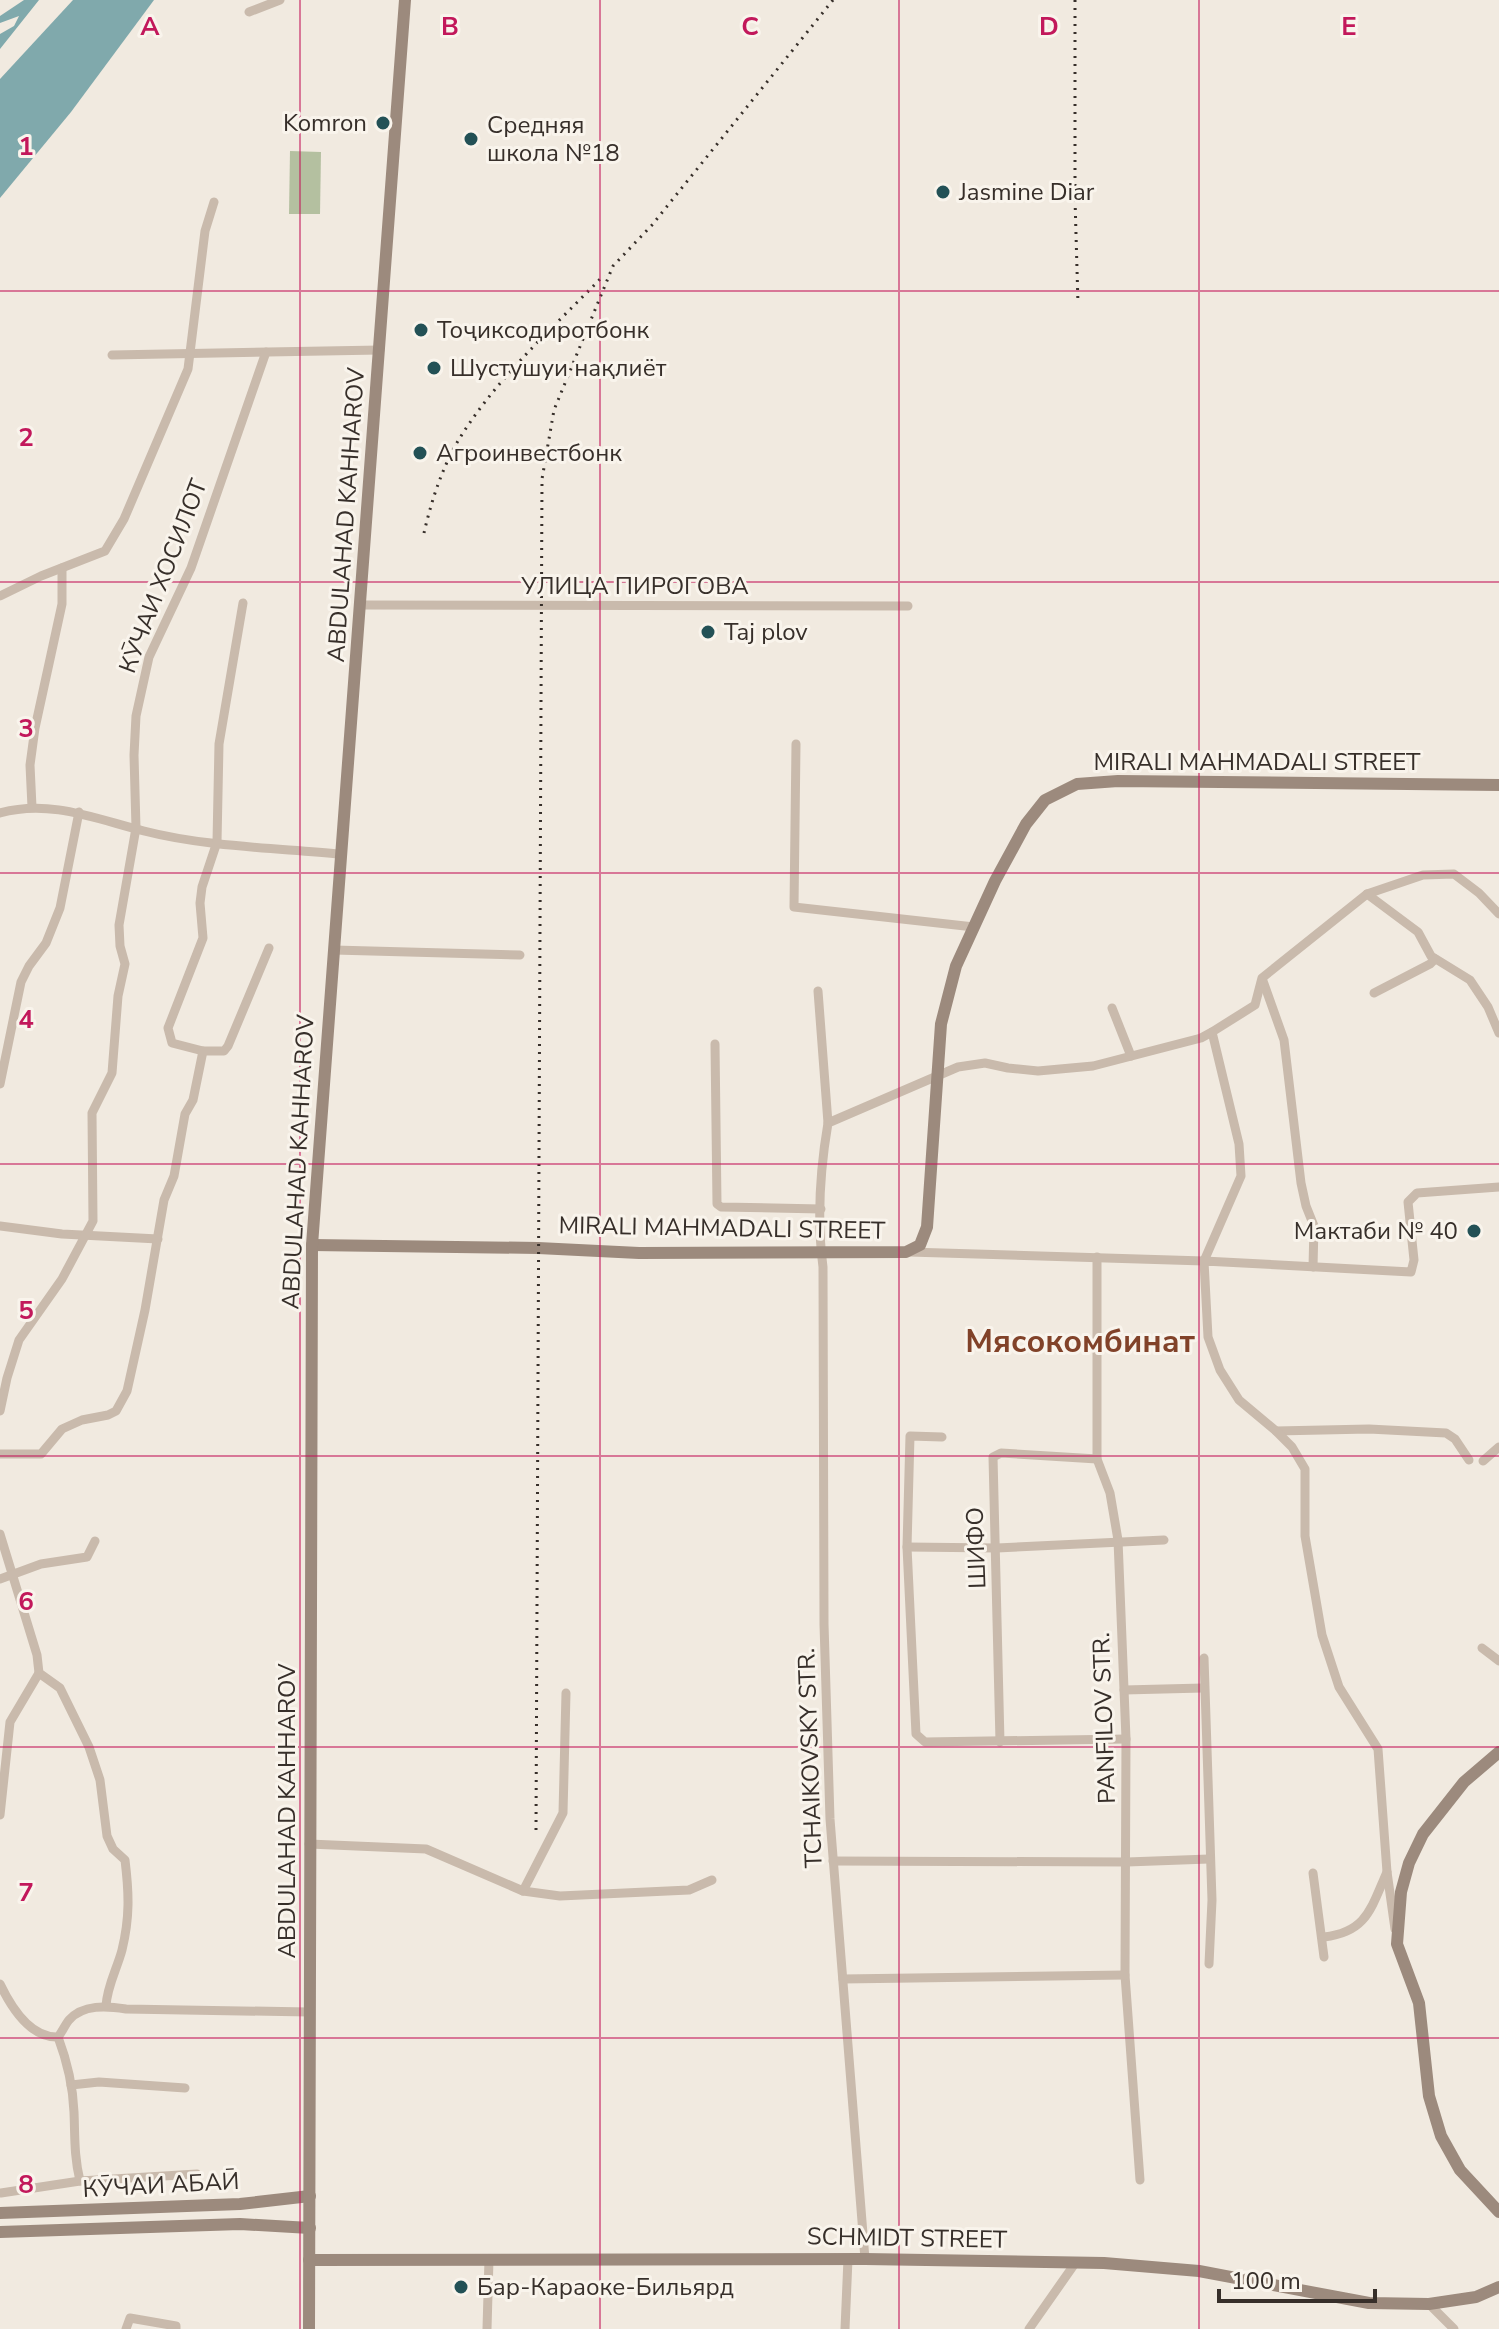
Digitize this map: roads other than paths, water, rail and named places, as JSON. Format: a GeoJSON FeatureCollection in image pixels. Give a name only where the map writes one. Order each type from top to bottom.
{"type":"FeatureCollection","features":[{"type":"Feature","properties":{"kind":"street"},"geometry":{"type":"LineString","coordinates":[[249,12],[280,0]]}},
{"type":"Feature","properties":{"kind":"street","name":"ABDULAHAD KAHHAROV"},"geometry":{"type":"LineString","coordinates":[[309,2329],[312,1245],[405,0]]}},
{"type":"Feature","properties":{"kind":"street"},"geometry":{"type":"LineString","coordinates":[[0,596],[105,551],[124,519],[188,369],[205,231],[214,202]]}},
{"type":"Feature","properties":{"kind":"street"},"geometry":{"type":"LineString","coordinates":[[112,355],[380,350]]}},
{"type":"Feature","properties":{"kind":"street","name":"КӮЧАИ ХОСИЛОТ"},"geometry":{"type":"LineString","coordinates":[[0,1411],[19,1340],[62,1279],[92,1226],[92,1113],[109,1083],[115,1058],[118,996],[125,964],[120,946],[119,917],[136,828],[134,735],[144,677],[157,638],[191,568],[266,352]]}},
{"type":"Feature","properties":{"kind":"street"},"geometry":{"type":"LineString","coordinates":[[32,807],[30,765],[62,604],[62,568]]}},
{"type":"Feature","properties":{"kind":"street"},"geometry":{"type":"LineString","coordinates":[[243,603],[219,744],[217,842],[200,903],[203,938],[168,1028],[172,1043],[203,1051],[224,1051],[269,948]]}},
{"type":"Feature","properties":{"kind":"street","name":"УЛИЦА ПИРОГОВА"},"geometry":{"type":"LineString","coordinates":[[361,605],[908,606]]}},
{"type":"Feature","properties":{"kind":"street"},"geometry":{"type":"LineString","coordinates":[[796,744],[794,907],[974,927]]}},
{"type":"Feature","properties":{"kind":"street","name":"MIRALI MAHMADALI STREET"},"geometry":{"type":"LineString","coordinates":[[312,1245],[538,1248],[639,1253],[906,1252],[920,1245],[927,1227],[941,1024],[956,966],[995,881],[1026,824],[1045,800],[1077,784],[1118,781],[1499,785]]}},
{"type":"Feature","properties":{"kind":"street"},"geometry":{"type":"LineString","coordinates":[[0,813],[32,807],[79,812],[136,828],[217,842],[340,854]]}},
{"type":"Feature","properties":{"kind":"street"},"geometry":{"type":"LineString","coordinates":[[0,1084],[21,982],[46,943],[60,908],[79,812]]}},
{"type":"Feature","properties":{"kind":"street"},"geometry":{"type":"LineString","coordinates":[[828,1123],[958,1067],[985,1063],[1038,1071],[1093,1066],[1201,1038],[1255,1005],[1262,978],[1367,894],[1423,875],[1454,874],[1479,893],[1499,914]]}},
{"type":"Feature","properties":{"kind":"street"},"geometry":{"type":"LineString","coordinates":[[1367,894],[1418,932],[1425,948],[1435,959],[1470,980],[1494,1007],[1499,1033]]}},
{"type":"Feature","properties":{"kind":"street"},"geometry":{"type":"LineString","coordinates":[[334,950],[520,955]]}},
{"type":"Feature","properties":{"kind":"street"},"geometry":{"type":"LineString","coordinates":[[1374,993],[1435,959]]}},
{"type":"Feature","properties":{"kind":"street"},"geometry":{"type":"LineString","coordinates":[[1262,978],[1284,1040],[1301,1183],[1314,1226],[1313,1267]]}},
{"type":"Feature","properties":{"kind":"street","name":"TCHAIKOVSKY STR."},"geometry":{"type":"LineString","coordinates":[[818,991],[828,1123],[821,1209],[824,1624],[833,1861],[865,2259]]}},
{"type":"Feature","properties":{"kind":"street"},"geometry":{"type":"LineString","coordinates":[[1112,1008],[1131,1056]]}},
{"type":"Feature","properties":{"kind":"street"},"geometry":{"type":"LineString","coordinates":[[1212,1032],[1239,1144],[1241,1176],[1204,1261],[1208,1337],[1220,1370],[1239,1400],[1292,1447],[1305,1469],[1305,1536],[1322,1635],[1339,1687],[1378,1749],[1387,1872],[1397,1944],[1419,2003],[1429,2096],[1441,2136],[1460,2170],[1499,2212]]}},
{"type":"Feature","properties":{"kind":"street"},"geometry":{"type":"LineString","coordinates":[[715,1044],[717,1204],[721,1207],[821,1209]]}},
{"type":"Feature","properties":{"kind":"street"},"geometry":{"type":"LineString","coordinates":[[0,1454],[41,1454],[62,1429],[116,1411],[127,1391],[134,1369],[164,1200],[174,1176],[185,1114],[193,1100],[203,1051]]}},
{"type":"Feature","properties":{"kind":"street"},"geometry":{"type":"LineString","coordinates":[[906,1252],[1204,1261],[1411,1272],[1414,1260],[1408,1202],[1411,1197],[1417,1193],[1499,1187]]}},
{"type":"Feature","properties":{"kind":"street"},"geometry":{"type":"LineString","coordinates":[[0,1226],[158,1239]]}},
{"type":"Feature","properties":{"kind":"street","name":"PANFILOV STR."},"geometry":{"type":"LineString","coordinates":[[1097,1257],[1097,1459],[1110,1493],[1118,1540],[1126,1739],[1125,1975],[1140,2180]]}},
{"type":"Feature","properties":{"kind":"street"},"geometry":{"type":"LineString","coordinates":[[1276,1431],[1369,1429],[1446,1433],[1455,1439],[1469,1460]]}},
{"type":"Feature","properties":{"kind":"street"},"geometry":{"type":"LineString","coordinates":[[942,1437],[910,1436],[907,1547],[916,1734],[925,1742],[1126,1739]]}},
{"type":"Feature","properties":{"kind":"street"},"geometry":{"type":"LineString","coordinates":[[1483,1461],[1499,1447]]}},
{"type":"Feature","properties":{"kind":"street","name":"ШИФО"},"geometry":{"type":"LineString","coordinates":[[1000,1742],[993,1457],[1001,1453],[1097,1459]]}},
{"type":"Feature","properties":{"kind":"street"},"geometry":{"type":"LineString","coordinates":[[0,1534],[34,1643],[39,1673],[10,1722],[0,1815]]}},
{"type":"Feature","properties":{"kind":"street"},"geometry":{"type":"LineString","coordinates":[[907,1547],[997,1548],[1164,1540]]}},
{"type":"Feature","properties":{"kind":"street"},"geometry":{"type":"LineString","coordinates":[[0,1579],[41,1564],[87,1557],[95,1541]]}},
{"type":"Feature","properties":{"kind":"street"},"geometry":{"type":"LineString","coordinates":[[1482,1648],[1499,1661]]}},
{"type":"Feature","properties":{"kind":"street"},"geometry":{"type":"LineString","coordinates":[[1204,1658],[1212,1900],[1209,1964]]}},
{"type":"Feature","properties":{"kind":"street"},"geometry":{"type":"LineString","coordinates":[[39,1673],[60,1688],[89,1747],[100,1780],[107,1836],[113,1849],[125,1860],[130,1904],[122,1952],[106,2006]]}},
{"type":"Feature","properties":{"kind":"street"},"geometry":{"type":"LineString","coordinates":[[1124,1690],[1203,1688]]}},
{"type":"Feature","properties":{"kind":"street"},"geometry":{"type":"LineString","coordinates":[[523,1891],[563,1813],[566,1693]]}},
{"type":"Feature","properties":{"kind":"street"},"geometry":{"type":"LineString","coordinates":[[1397,1944],[1401,1892],[1409,1863],[1423,1834],[1464,1782],[1499,1752]]}},
{"type":"Feature","properties":{"kind":"street"},"geometry":{"type":"LineString","coordinates":[[309,1844],[426,1849],[523,1891],[560,1896],[661,1893],[689,1890],[712,1880]]}},
{"type":"Feature","properties":{"kind":"street"},"geometry":{"type":"LineString","coordinates":[[833,1861],[1127,1862],[1209,1859]]}},
{"type":"Feature","properties":{"kind":"street"},"geometry":{"type":"LineString","coordinates":[[1324,1937],[1346,1934],[1368,1914],[1387,1872]]}},
{"type":"Feature","properties":{"kind":"street"},"geometry":{"type":"LineString","coordinates":[[1313,1873],[1324,1937],[1324,1957]]}},
{"type":"Feature","properties":{"kind":"street"},"geometry":{"type":"LineString","coordinates":[[843,1979],[1125,1975]]}},
{"type":"Feature","properties":{"kind":"street"},"geometry":{"type":"LineString","coordinates":[[0,1984],[15,2011],[36,2031],[44,2036],[58,2037]]}},
{"type":"Feature","properties":{"kind":"street"},"geometry":{"type":"LineString","coordinates":[[58,2037],[70,2018],[85,2010],[106,2006],[126,2009],[309,2012]]}},
{"type":"Feature","properties":{"kind":"street"},"geometry":{"type":"LineString","coordinates":[[58,2037],[67,2061],[71,2085],[74,2149],[80,2181]]}},
{"type":"Feature","properties":{"kind":"street"},"geometry":{"type":"LineString","coordinates":[[71,2085],[99,2082],[185,2088]]}},
{"type":"Feature","properties":{"kind":"street"},"geometry":{"type":"LineString","coordinates":[[1,2193],[80,2181],[197,2174]]}},
{"type":"Feature","properties":{"kind":"street","name":"КӮЧАИ АБАӢ"},"geometry":{"type":"LineString","coordinates":[[0,2213],[240,2204],[310,2196]]}},
{"type":"Feature","properties":{"kind":"street","name":"КӮЧАИ АБАӢ"},"geometry":{"type":"LineString","coordinates":[[0,2232],[240,2224],[310,2228]]}},
{"type":"Feature","properties":{"kind":"street"},"geometry":{"type":"LineString","coordinates":[[487,2329],[489,2259]]}},
{"type":"Feature","properties":{"kind":"street"},"geometry":{"type":"LineString","coordinates":[[845,2329],[848,2259]]}},
{"type":"Feature","properties":{"kind":"street","name":"SCHMIDT STREET"},"geometry":{"type":"LineString","coordinates":[[309,2260],[865,2259],[1076,2262],[1199,2271],[1369,2303],[1429,2304],[1476,2297],[1499,2287]]}},
{"type":"Feature","properties":{"kind":"street"},"geometry":{"type":"LineString","coordinates":[[1029,2329],[1076,2262]]}},
{"type":"Feature","properties":{"kind":"street"},"geometry":{"type":"LineString","coordinates":[[1429,2304],[1454,2329]]}},
{"type":"Feature","properties":{"kind":"street"},"geometry":{"type":"LineString","coordinates":[[126,2329],[130,2318],[176,2326],[176,2329]]}},
{"type":"Feature","properties":{"kind":"water"},"geometry":{"type":"Polygon","coordinates":[[[24,0],[39,0],[0,49],[0,34],[14,26],[19,16],[0,23],[0,16],[24,0]]]}},
{"type":"Feature","properties":{"kind":"water"},"geometry":{"type":"Polygon","coordinates":[[[73,0],[154,0],[71,112],[0,198],[0,79],[73,0]]]}},
{"type":"Feature","properties":{"kind":"railway"},"geometry":{"type":"LineString","coordinates":[[536,1830],[542,479],[554,410],[613,266],[652,225],[833,0]]}},
{"type":"Feature","properties":{"kind":"railway"},"geometry":{"type":"LineString","coordinates":[[1075,0],[1078,304]]}},
{"type":"Feature","properties":{"kind":"railway"},"geometry":{"type":"LineString","coordinates":[[424,533],[442,474],[473,418],[526,354],[604,275]]}},
{"type":"Feature","properties":{"kind":"place","name":"Komron"},"geometry":{"type":"Point","coordinates":[383,123]}},
{"type":"Feature","properties":{"kind":"place","name":"Средняя школа №18"},"geometry":{"type":"Point","coordinates":[471,139]}},
{"type":"Feature","properties":{"kind":"place","name":"Jasmine Diar"},"geometry":{"type":"Point","coordinates":[943,192]}},
{"type":"Feature","properties":{"kind":"place","name":"Тоҷиксодиротбонк"},"geometry":{"type":"Point","coordinates":[421,330]}},
{"type":"Feature","properties":{"kind":"place","name":"Шустушуи нақлиёт"},"geometry":{"type":"Point","coordinates":[434,368]}},
{"type":"Feature","properties":{"kind":"place","name":"Агроинвестбонк"},"geometry":{"type":"Point","coordinates":[420,453]}},
{"type":"Feature","properties":{"kind":"place","name":"Taj plov"},"geometry":{"type":"Point","coordinates":[708,632]}},
{"type":"Feature","properties":{"kind":"place","name":"Мактаби № 40"},"geometry":{"type":"Point","coordinates":[1474,1231]}},
{"type":"Feature","properties":{"kind":"place","name":"Бар-Караоке-Бильярд"},"geometry":{"type":"Point","coordinates":[461,2287]}},
{"type":"Feature","properties":{"kind":"district","name":"Мясокомбинат"},"geometry":{"type":"Point","coordinates":[1080,1341]}}]}
